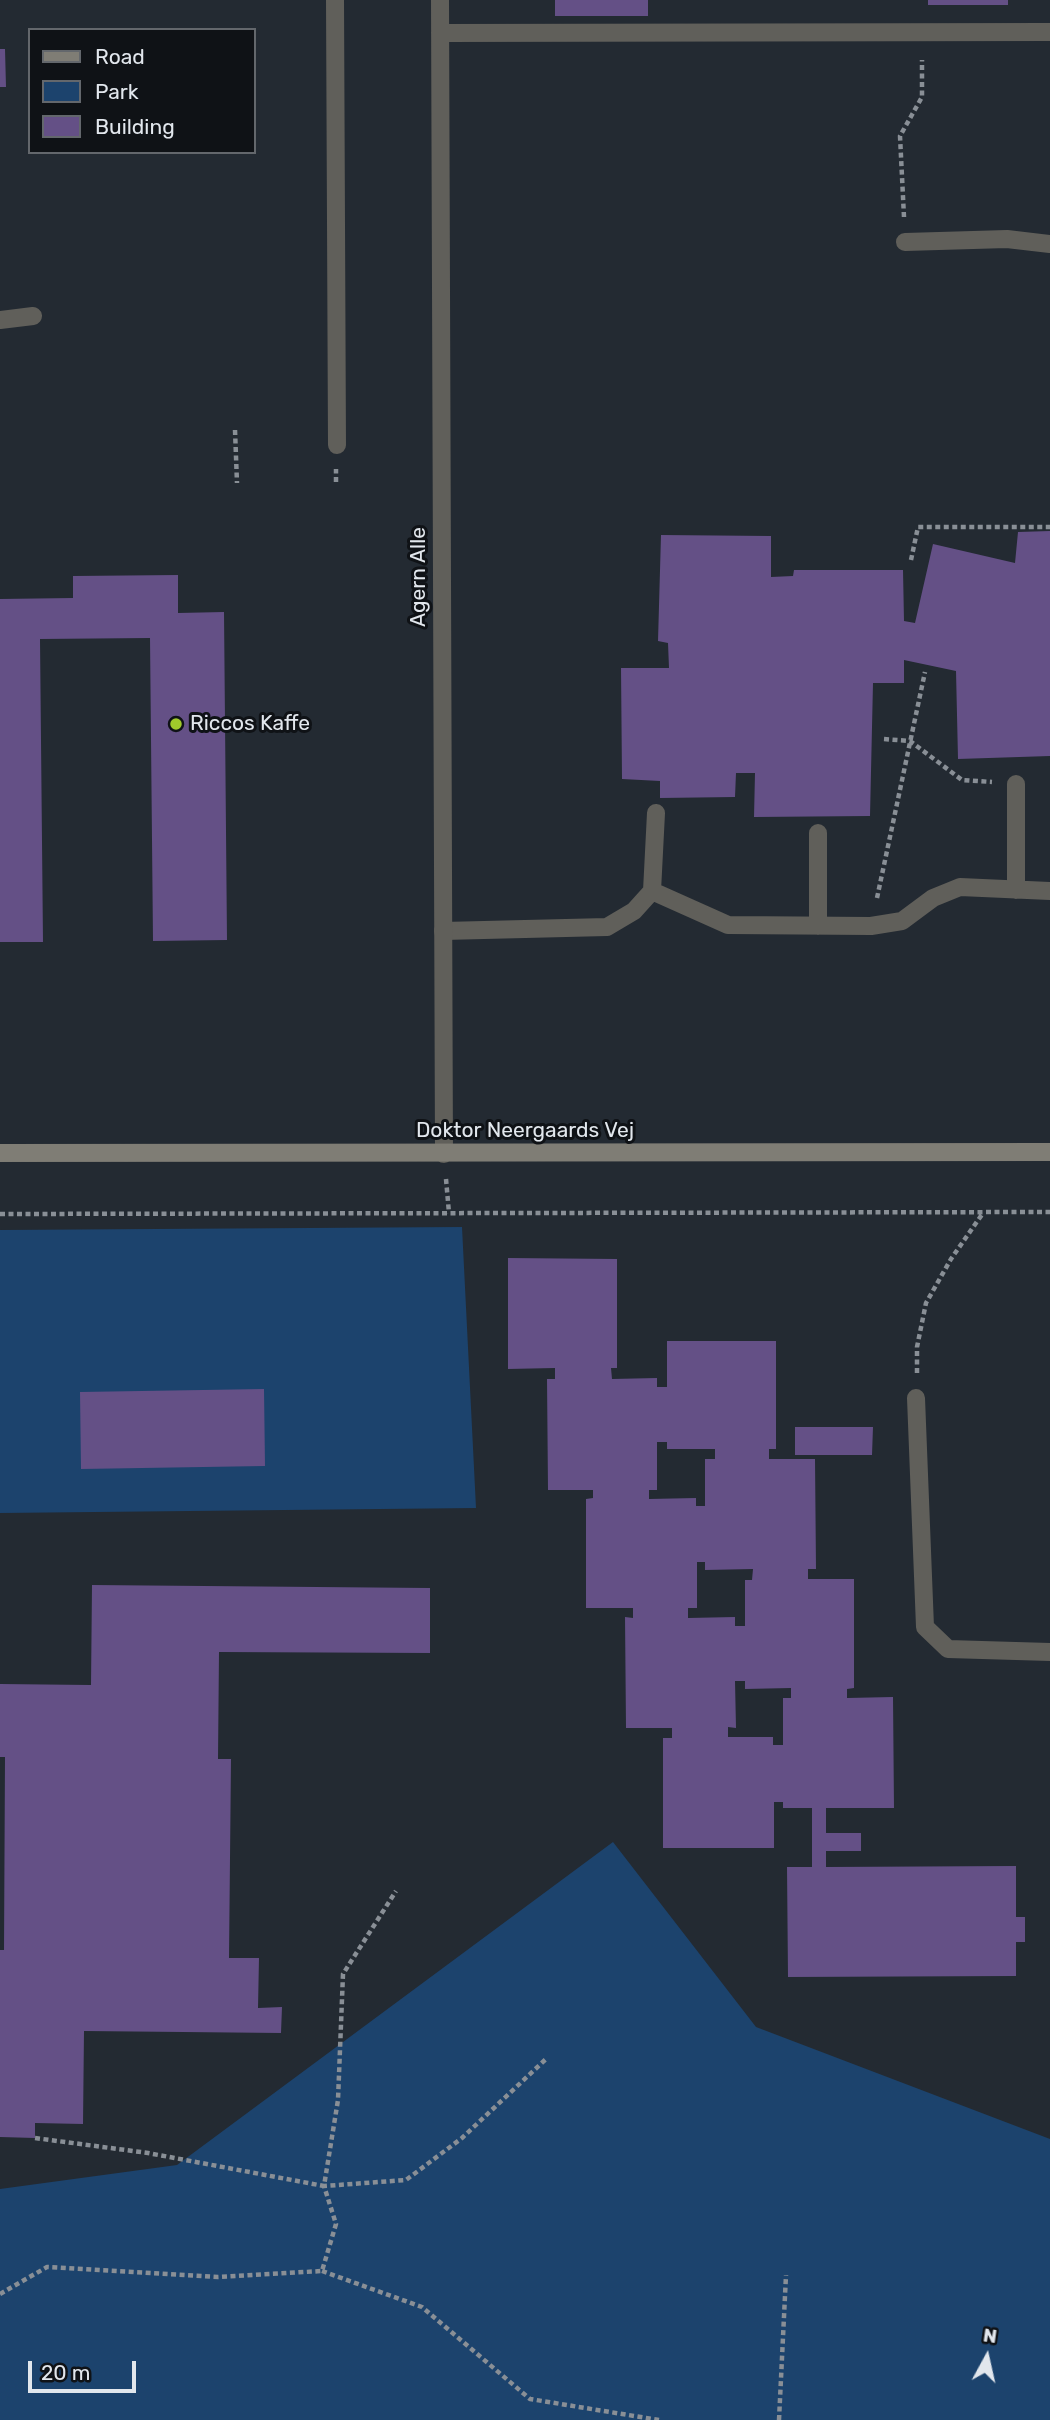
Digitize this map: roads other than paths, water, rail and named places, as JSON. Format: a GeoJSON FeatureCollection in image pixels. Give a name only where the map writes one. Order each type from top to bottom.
{"type":"FeatureCollection","features":[{"type":"Feature","properties":{"kind":"street"},"geometry":{"type":"LineString","coordinates":[[335,0],[337,445]]}},
{"type":"Feature","properties":{"kind":"street","name":"Agern Alle"},"geometry":{"type":"LineString","coordinates":[[440,0],[444,1154]]}},
{"type":"Feature","properties":{"kind":"street"},"geometry":{"type":"LineString","coordinates":[[440,33],[1050,32]]}},
{"type":"Feature","properties":{"kind":"street"},"geometry":{"type":"LineString","coordinates":[[905,242],[1007,239],[1050,244]]}},
{"type":"Feature","properties":{"kind":"street"},"geometry":{"type":"LineString","coordinates":[[0,320],[33,316]]}},
{"type":"Feature","properties":{"kind":"street"},"geometry":{"type":"LineString","coordinates":[[1016,784],[1016,890]]}},
{"type":"Feature","properties":{"kind":"street"},"geometry":{"type":"LineString","coordinates":[[443,931],[607,927],[634,911],[652,891],[656,813]]}},
{"type":"Feature","properties":{"kind":"street"},"geometry":{"type":"LineString","coordinates":[[818,833],[818,926]]}},
{"type":"Feature","properties":{"kind":"street"},"geometry":{"type":"LineString","coordinates":[[652,891],[728,925],[818,926],[872,926],[902,921],[933,898],[960,887],[1050,891]]}},
{"type":"Feature","properties":{"kind":"street","name":"Doktor Neergaards Vej"},"geometry":{"type":"LineString","coordinates":[[0,1153],[1050,1152]]}},
{"type":"Feature","properties":{"kind":"street"},"geometry":{"type":"LineString","coordinates":[[916,1398],[925,1627],[948,1649],[1050,1652]]}},
{"type":"Feature","properties":{"kind":"place","name":"Riccos Kaffe"},"geometry":{"type":"Point","coordinates":[176,724]}}]}
